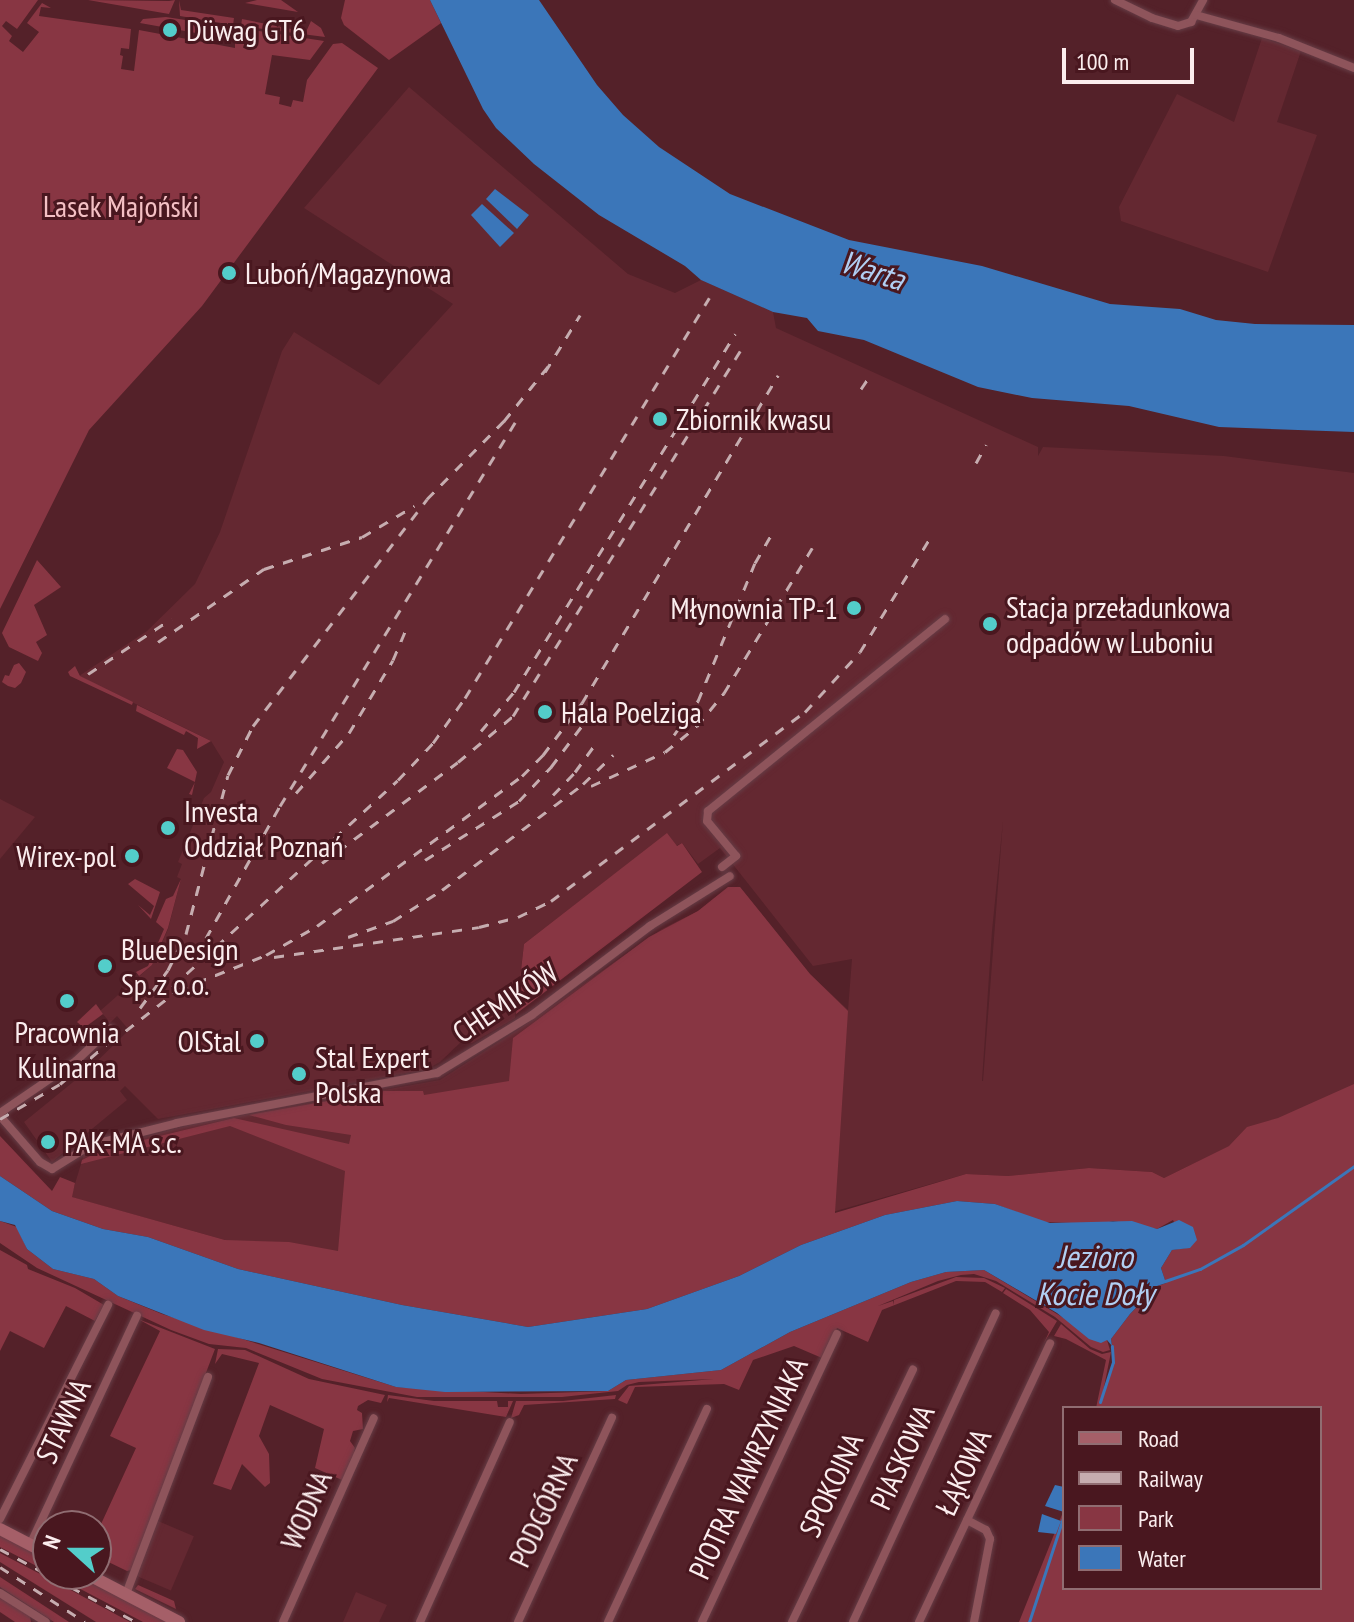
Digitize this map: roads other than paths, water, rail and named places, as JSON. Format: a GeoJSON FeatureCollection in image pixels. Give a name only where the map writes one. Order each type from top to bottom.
{"type":"FeatureCollection","features":[{"type":"Feature","properties":{"kind":"main road"},"geometry":{"type":"LineString","coordinates":[[0,1529],[30,1545]]}},
{"type":"Feature","properties":{"kind":"main road"},"geometry":{"type":"LineString","coordinates":[[112,1587],[179,1622]]}},
{"type":"Feature","properties":{"kind":"street"},"geometry":{"type":"LineString","coordinates":[[1115,0],[1174,25],[1191,22],[1203,0]]}},
{"type":"Feature","properties":{"kind":"street"},"geometry":{"type":"LineString","coordinates":[[1196,15],[1279,38],[1354,68]]}},
{"type":"Feature","properties":{"kind":"street"},"geometry":{"type":"LineString","coordinates":[[722,867],[736,856],[707,821],[708,811],[945,619]]}},
{"type":"Feature","properties":{"kind":"street","name":"CHEMIKÓW"},"geometry":{"type":"LineString","coordinates":[[0,1115],[44,1166],[56,1169],[91,1145],[177,1123],[437,1073],[532,1015],[650,926],[730,876]]}},
{"type":"Feature","properties":{"kind":"street"},"geometry":{"type":"LineString","coordinates":[[0,1115],[67,1068],[110,1029]]}},
{"type":"Feature","properties":{"kind":"street","name":"CHEMIKÓW"},"geometry":{"type":"LineString","coordinates":[[0,1131],[16,1137]]}},
{"type":"Feature","properties":{"kind":"street"},"geometry":{"type":"LineString","coordinates":[[0,1519],[108,1305]]}},
{"type":"Feature","properties":{"kind":"street","name":"PIASKOWA"},"geometry":{"type":"LineString","coordinates":[[853,1622],[996,1313]]}},
{"type":"Feature","properties":{"kind":"street","name":"STAWNA"},"geometry":{"type":"LineString","coordinates":[[30,1545],[137,1316]]}},
{"type":"Feature","properties":{"kind":"street","name":"PIOTRA WAWRZYNIAKA"},"geometry":{"type":"LineString","coordinates":[[702,1622],[837,1334]]}},
{"type":"Feature","properties":{"kind":"street","name":"ŁĄKOWA"},"geometry":{"type":"LineString","coordinates":[[919,1622],[1050,1343]]}},
{"type":"Feature","properties":{"kind":"street","name":"SPOKOJNA"},"geometry":{"type":"LineString","coordinates":[[792,1622],[913,1369]]}},
{"type":"Feature","properties":{"kind":"street"},"geometry":{"type":"LineString","coordinates":[[126,1594],[208,1377]]}},
{"type":"Feature","properties":{"kind":"street"},"geometry":{"type":"LineString","coordinates":[[608,1622],[707,1409]]}},
{"type":"Feature","properties":{"kind":"street","name":"WODNA"},"geometry":{"type":"LineString","coordinates":[[283,1622],[374,1418]]}},
{"type":"Feature","properties":{"kind":"street","name":"PODGÓRNA"},"geometry":{"type":"LineString","coordinates":[[518,1622],[612,1418]]}},
{"type":"Feature","properties":{"kind":"street"},"geometry":{"type":"LineString","coordinates":[[420,1622],[510,1422]]}},
{"type":"Feature","properties":{"kind":"street"},"geometry":{"type":"LineString","coordinates":[[967,1520],[986,1530],[990,1539],[974,1622]]}},
{"type":"Feature","properties":{"kind":"street"},"geometry":{"type":"LineString","coordinates":[[0,1593],[46,1622]]}},
{"type":"Feature","properties":{"kind":"water","name":"Warta"},"geometry":{"type":"Polygon","coordinates":[[[430,0],[539,0],[597,85],[623,115],[659,147],[730,194],[849,240],[982,266],[1110,304],[1180,309],[1216,320],[1255,324],[1354,325],[1354,432],[1219,427],[1129,406],[1032,398],[978,387],[864,340],[818,331],[807,318],[773,312],[701,280],[685,266],[599,215],[534,164],[496,128],[483,109],[430,0]]]}},
{"type":"Feature","properties":{"kind":"water"},"geometry":{"type":"Polygon","coordinates":[[[495,189],[529,215],[517,229],[486,199],[495,189]]]}},
{"type":"Feature","properties":{"kind":"water"},"geometry":{"type":"Polygon","coordinates":[[[482,204],[514,233],[500,247],[471,215],[482,204]]]}},
{"type":"Feature","properties":{"kind":"water","name":"Jezioro Kocie Doły"},"geometry":{"type":"Polygon","coordinates":[[[0,1176],[52,1211],[103,1229],[148,1237],[238,1269],[402,1305],[528,1327],[647,1309],[739,1276],[801,1245],[885,1215],[957,1201],[995,1204],[1050,1223],[1132,1221],[1157,1229],[1179,1220],[1193,1227],[1197,1240],[1190,1248],[1172,1250],[1161,1268],[1166,1283],[1157,1286],[1130,1314],[1111,1339],[1112,1346],[1107,1340],[1101,1343],[1089,1339],[1057,1313],[984,1270],[946,1272],[911,1282],[790,1332],[721,1370],[626,1380],[608,1391],[445,1392],[396,1387],[259,1343],[204,1330],[118,1296],[94,1279],[53,1269],[27,1249],[15,1225],[0,1221],[0,1176]]]}},
{"type":"Feature","properties":{"kind":"water"},"geometry":{"type":"Polygon","coordinates":[[[1055,1485],[1062,1487],[1062,1511],[1045,1506],[1055,1485]]]}},
{"type":"Feature","properties":{"kind":"water"},"geometry":{"type":"Polygon","coordinates":[[[1042,1514],[1061,1521],[1056,1534],[1038,1532],[1042,1514]]]}},
{"type":"Feature","properties":{"kind":"waterway"},"geometry":{"type":"LineString","coordinates":[[1165,1281],[1200,1269],[1243,1245],[1354,1166]]}},
{"type":"Feature","properties":{"kind":"waterway"},"geometry":{"type":"LineString","coordinates":[[1100,1402],[1113,1362],[1112,1346]]}},
{"type":"Feature","properties":{"kind":"waterway"},"geometry":{"type":"LineString","coordinates":[[1029,1622],[1062,1521]]}},
{"type":"Feature","properties":{"kind":"railway"},"geometry":{"type":"LineString","coordinates":[[172,987],[398,780],[433,743],[465,698],[709,298]]}},
{"type":"Feature","properties":{"kind":"railway"},"geometry":{"type":"LineString","coordinates":[[545,372],[580,315]]}},
{"type":"Feature","properties":{"kind":"railway"},"geometry":{"type":"LineString","coordinates":[[481,731],[514,692],[735,334]]}},
{"type":"Feature","properties":{"kind":"railway"},"geometry":{"type":"LineString","coordinates":[[322,863],[458,762],[513,716],[741,349]]}},
{"type":"Feature","properties":{"kind":"railway"},"geometry":{"type":"LineString","coordinates":[[140,1008],[168,970],[186,934],[228,775],[253,726],[427,499],[504,421],[550,364]]}},
{"type":"Feature","properties":{"kind":"railway"},"geometry":{"type":"LineString","coordinates":[[110,1043],[178,990],[266,955],[317,926],[522,776],[543,755],[582,703],[778,375]]}},
{"type":"Feature","properties":{"kind":"railway"},"geometry":{"type":"LineString","coordinates":[[861,389],[867,380]]}},
{"type":"Feature","properties":{"kind":"railway"},"geometry":{"type":"LineString","coordinates":[[196,956],[280,806],[518,417]]}},
{"type":"Feature","properties":{"kind":"railway"},"geometry":{"type":"LineString","coordinates":[[976,463],[986,445]]}},
{"type":"Feature","properties":{"kind":"railway"},"geometry":{"type":"LineString","coordinates":[[158,642],[264,569],[362,537],[414,506]]}},
{"type":"Feature","properties":{"kind":"railway"},"geometry":{"type":"LineString","coordinates":[[674,735],[698,701],[755,563],[775,529]]}},
{"type":"Feature","properties":{"kind":"railway"},"geometry":{"type":"LineString","coordinates":[[274,957],[479,927],[518,917],[551,901],[805,712],[860,652],[929,540]]}},
{"type":"Feature","properties":{"kind":"railway"},"geometry":{"type":"LineString","coordinates":[[591,786],[665,752],[697,726],[724,693],[812,548]]}},
{"type":"Feature","properties":{"kind":"railway"},"geometry":{"type":"LineString","coordinates":[[88,674],[171,619]]}},
{"type":"Feature","properties":{"kind":"railway"},"geometry":{"type":"LineString","coordinates":[[296,793],[349,733],[393,660],[408,625]]}},
{"type":"Feature","properties":{"kind":"railway"},"geometry":{"type":"LineString","coordinates":[[425,860],[519,801],[551,767],[596,707]]}},
{"type":"Feature","properties":{"kind":"railway"},"geometry":{"type":"LineString","coordinates":[[553,795],[595,744]]}},
{"type":"Feature","properties":{"kind":"railway"},"geometry":{"type":"LineString","coordinates":[[348,937],[393,921],[442,890],[583,784],[613,755]]}},
{"type":"Feature","properties":{"kind":"railway"},"geometry":{"type":"LineString","coordinates":[[0,1119],[60,1084],[116,1036]]}},
{"type":"Feature","properties":{"kind":"railway"},"geometry":{"type":"LineString","coordinates":[[0,1549],[136,1622]]}},
{"type":"Feature","properties":{"kind":"railway"},"geometry":{"type":"LineString","coordinates":[[0,1567],[85,1622]]}},
{"type":"Feature","properties":{"kind":"place","name":"Düwag GT6"},"geometry":{"type":"Point","coordinates":[170,30]}},
{"type":"Feature","properties":{"kind":"place","name":"Luboń/Magazynowa"},"geometry":{"type":"Point","coordinates":[229,273]}},
{"type":"Feature","properties":{"kind":"place","name":"Zbiornik kwasu"},"geometry":{"type":"Point","coordinates":[660,419]}},
{"type":"Feature","properties":{"kind":"place","name":"Młynownia TP-1"},"geometry":{"type":"Point","coordinates":[854,608]}},
{"type":"Feature","properties":{"kind":"place","name":"Stacja przeładunkowa odpadów w Luboniu"},"geometry":{"type":"Point","coordinates":[990,624]}},
{"type":"Feature","properties":{"kind":"place","name":"Hala Poelziga"},"geometry":{"type":"Point","coordinates":[545,712]}},
{"type":"Feature","properties":{"kind":"place","name":"Investa Oddział Poznań"},"geometry":{"type":"Point","coordinates":[168,828]}},
{"type":"Feature","properties":{"kind":"place","name":"Wirex-pol"},"geometry":{"type":"Point","coordinates":[132,856]}},
{"type":"Feature","properties":{"kind":"place","name":"BlueDesign Sp. z o.o."},"geometry":{"type":"Point","coordinates":[105,966]}},
{"type":"Feature","properties":{"kind":"place","name":"Pracownia Kulinarna"},"geometry":{"type":"Point","coordinates":[67,1001]}},
{"type":"Feature","properties":{"kind":"place","name":"OlStal"},"geometry":{"type":"Point","coordinates":[257,1041]}},
{"type":"Feature","properties":{"kind":"place","name":"Stal Expert Polska"},"geometry":{"type":"Point","coordinates":[299,1074]}},
{"type":"Feature","properties":{"kind":"place","name":"PAK-MA s.c."},"geometry":{"type":"Point","coordinates":[48,1142]}},
{"type":"Feature","properties":{"kind":"park label","name":"Lasek Majoński"},"geometry":{"type":"Point","coordinates":[121,206]}}]}
